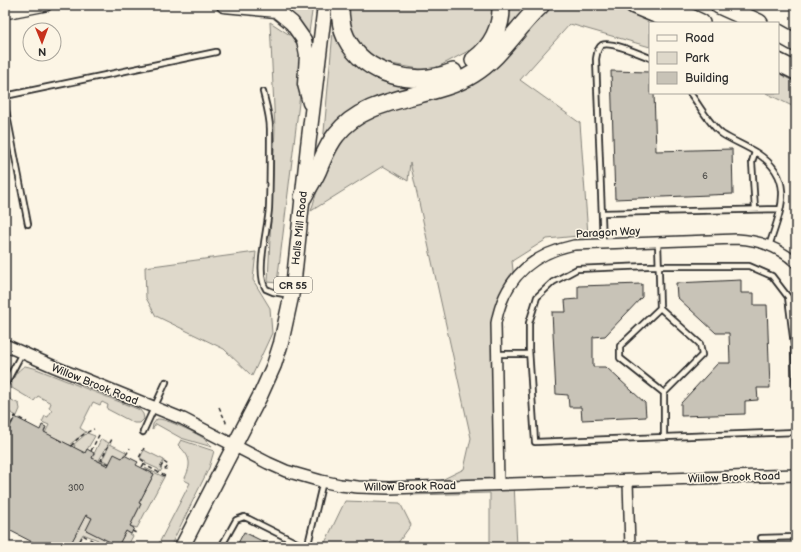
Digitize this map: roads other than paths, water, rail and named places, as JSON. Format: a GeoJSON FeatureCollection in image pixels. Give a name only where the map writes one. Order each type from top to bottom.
{"type":"FeatureCollection","features":[{"type":"Feature","properties":{"kind":"highway"},"geometry":{"type":"LineString","coordinates":[[340,5],[342,28],[348,42],[356,53],[366,61],[387,73],[399,77],[417,79],[436,78],[447,75],[477,58],[495,36],[500,19],[501,5]]}},
{"type":"Feature","properties":{"kind":"highway"},"geometry":{"type":"LineString","coordinates":[[302,197],[319,167],[327,149],[343,127],[359,116],[375,108],[452,85],[473,75],[492,60],[541,5]]}},
{"type":"Feature","properties":{"kind":"highway"},"geometry":{"type":"LineString","coordinates":[[634,5],[672,13],[698,22]]}},
{"type":"Feature","properties":{"kind":"highway"},"geometry":{"type":"LineString","coordinates":[[719,5],[757,22]]}},
{"type":"Feature","properties":{"kind":"highway"},"geometry":{"type":"LineString","coordinates":[[779,34],[796,43]]}},
{"type":"Feature","properties":{"kind":"highway"},"geometry":{"type":"LineString","coordinates":[[779,63],[796,73]]}},
{"type":"Feature","properties":{"kind":"highway"},"geometry":{"type":"LineString","coordinates":[[779,66],[796,73]]}},
{"type":"Feature","properties":{"kind":"main road"},"geometry":{"type":"LineString","coordinates":[[224,5],[276,10],[292,23],[304,40],[307,55],[305,84],[312,113]]}},
{"type":"Feature","properties":{"kind":"main road","name":"Halls Mill Road"},"geometry":{"type":"LineString","coordinates":[[182,547],[261,394],[274,365],[281,343],[292,295],[325,5]]}},
{"type":"Feature","properties":{"kind":"street"},"geometry":{"type":"LineString","coordinates":[[5,14],[46,5]]}},
{"type":"Feature","properties":{"kind":"street","name":"Paragon Way"},"geometry":{"type":"LineString","coordinates":[[499,484],[496,323],[505,294],[518,275],[535,260],[552,251],[574,245],[737,239],[758,242],[769,246],[785,254],[796,263]]}},
{"type":"Feature","properties":{"kind":"street","name":"Willow Brook Road"},"geometry":{"type":"LineString","coordinates":[[5,345],[183,419],[274,466],[323,481],[358,487],[377,488],[796,475]]}},
{"type":"Feature","properties":{"kind":"street"},"geometry":{"type":"LineString","coordinates":[[628,481],[630,547]]}},
{"type":"Feature","properties":{"kind":"lane"},"geometry":{"type":"LineString","coordinates":[[603,244],[596,59],[598,49],[602,45],[609,44],[649,58]]}},
{"type":"Feature","properties":{"kind":"lane"},"geometry":{"type":"LineString","coordinates":[[5,96],[216,52]]}},
{"type":"Feature","properties":{"kind":"lane"},"geometry":{"type":"LineString","coordinates":[[263,92],[270,126],[269,210],[263,252],[263,282],[266,289],[273,292],[292,295]]}},
{"type":"Feature","properties":{"kind":"lane"},"geometry":{"type":"LineString","coordinates":[[691,94],[709,119],[722,133],[766,159],[777,173],[782,186],[782,201],[769,246]]}},
{"type":"Feature","properties":{"kind":"lane"},"geometry":{"type":"LineString","coordinates":[[5,105],[28,224]]}},
{"type":"Feature","properties":{"kind":"lane"},"geometry":{"type":"LineString","coordinates":[[755,152],[752,162],[755,209]]}},
{"type":"Feature","properties":{"kind":"lane"},"geometry":{"type":"LineString","coordinates":[[602,213],[780,208]]}},
{"type":"Feature","properties":{"kind":"lane"},"geometry":{"type":"LineString","coordinates":[[658,242],[660,308],[700,344],[702,351],[702,355],[664,393],[664,437]]}},
{"type":"Feature","properties":{"kind":"lane"},"geometry":{"type":"LineString","coordinates":[[796,408],[795,345],[788,297],[772,276],[749,266],[659,266],[577,269],[552,282],[538,297],[530,323],[529,354],[535,442],[796,432]]}},
{"type":"Feature","properties":{"kind":"lane"},"geometry":{"type":"LineString","coordinates":[[660,308],[620,346],[620,358],[664,393]]}},
{"type":"Feature","properties":{"kind":"lane"},"geometry":{"type":"LineString","coordinates":[[5,385],[22,353]]}},
{"type":"Feature","properties":{"kind":"lane"},"geometry":{"type":"LineString","coordinates":[[496,354],[529,354]]}},
{"type":"Feature","properties":{"kind":"lane"},"geometry":{"type":"LineString","coordinates":[[143,432],[166,382]]}},
{"type":"Feature","properties":{"kind":"lane"},"geometry":{"type":"LineString","coordinates":[[221,547],[236,520],[244,517],[305,547],[309,540],[323,481]]}},
{"type":"Feature","properties":{"kind":"lane"},"geometry":{"type":"LineString","coordinates":[[761,538],[796,537]]}}]}
